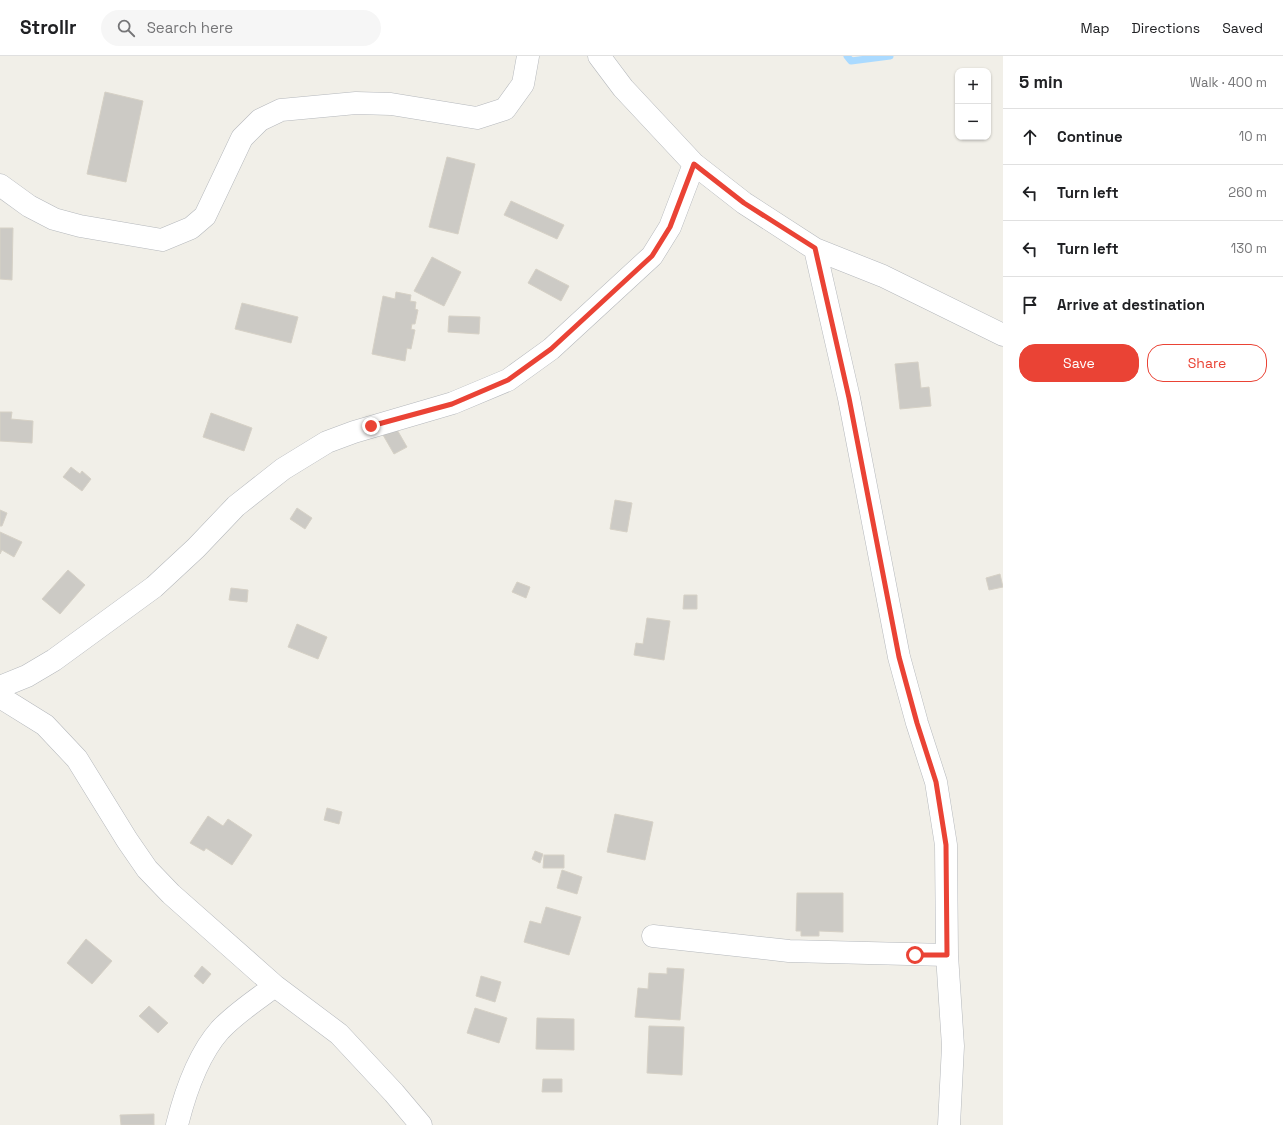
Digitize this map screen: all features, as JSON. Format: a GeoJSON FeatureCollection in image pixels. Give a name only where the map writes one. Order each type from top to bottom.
{"type":"FeatureCollection","features":[{"type":"Feature","properties":{"kind":"street"},"geometry":{"type":"LineString","coordinates":[[0,184],[29,206],[54,219],[80,226],[162,240],[191,228],[205,216],[242,138],[260,120],[281,110],[356,103],[391,104],[477,118],[505,109],[523,84],[528,56]]}},
{"type":"Feature","properties":{"kind":"street"},"geometry":{"type":"LineString","coordinates":[[599,56],[623,88],[694,164],[744,203],[815,248],[883,276],[1000,338]]}},
{"type":"Feature","properties":{"kind":"street"},"geometry":{"type":"LineString","coordinates":[[0,687],[27,676],[54,660],[154,587],[196,548],[236,506],[283,469],[327,442],[354,432],[452,404],[508,380],[551,349],[652,256],[670,227],[694,164]]}},
{"type":"Feature","properties":{"kind":"street"},"geometry":{"type":"LineString","coordinates":[[815,248],[849,398],[899,657],[917,723],[936,782],[946,845],[947,955],[954,1046],[949,1125]]}},
{"type":"Feature","properties":{"kind":"street"},"geometry":{"type":"LineString","coordinates":[[0,697],[45,725],[77,760],[126,840],[147,869],[171,894],[276,986],[339,1034],[394,1093],[421,1125]]}},
{"type":"Feature","properties":{"kind":"street"},"geometry":{"type":"LineString","coordinates":[[653,936],[789,951],[947,955]]}},
{"type":"Feature","properties":{"kind":"street"},"geometry":{"type":"LineString","coordinates":[[177,1125],[184,1098],[200,1062],[220,1031],[248,1005],[276,986]]}},
{"type":"Feature","properties":{"kind":"building"},"geometry":{"type":"Polygon","coordinates":[[[105,92],[143,101],[126,182],[87,174],[105,92]]]}},
{"type":"Feature","properties":{"kind":"building"},"geometry":{"type":"Polygon","coordinates":[[[447,157],[475,164],[458,234],[429,227],[447,157]]]}},
{"type":"Feature","properties":{"kind":"building"},"geometry":{"type":"Polygon","coordinates":[[[511,201],[564,225],[557,239],[504,215],[511,201]]]}},
{"type":"Feature","properties":{"kind":"building"},"geometry":{"type":"Polygon","coordinates":[[[0,228],[13,228],[12,280],[0,279],[0,228]]]}},
{"type":"Feature","properties":{"kind":"building"},"geometry":{"type":"Polygon","coordinates":[[[432,257],[461,272],[444,306],[414,291],[432,257]]]}},
{"type":"Feature","properties":{"kind":"building"},"geometry":{"type":"Polygon","coordinates":[[[536,269],[569,286],[561,301],[528,283],[536,269]]]}},
{"type":"Feature","properties":{"kind":"building"},"geometry":{"type":"Polygon","coordinates":[[[396,292],[411,295],[410,301],[416,302],[415,309],[418,310],[415,324],[412,324],[411,329],[415,330],[411,349],[407,348],[405,361],[372,354],[383,296],[395,299],[396,292]]]}},
{"type":"Feature","properties":{"kind":"building"},"geometry":{"type":"Polygon","coordinates":[[[242,303],[298,317],[291,343],[235,329],[242,303]]]}},
{"type":"Feature","properties":{"kind":"building"},"geometry":{"type":"Polygon","coordinates":[[[449,316],[480,317],[479,334],[448,332],[449,316]]]}},
{"type":"Feature","properties":{"kind":"building"},"geometry":{"type":"Polygon","coordinates":[[[918,362],[921,388],[929,387],[931,406],[900,409],[895,364],[918,362]]]}},
{"type":"Feature","properties":{"kind":"building"},"geometry":{"type":"Polygon","coordinates":[[[0,412],[12,412],[11,419],[33,421],[32,443],[0,441],[0,412]]]}},
{"type":"Feature","properties":{"kind":"building"},"geometry":{"type":"Polygon","coordinates":[[[211,413],[252,428],[244,451],[203,437],[211,413]]]}},
{"type":"Feature","properties":{"kind":"building"},"geometry":{"type":"Polygon","coordinates":[[[392,421],[407,447],[394,454],[379,428],[392,421]]]}},
{"type":"Feature","properties":{"kind":"building"},"geometry":{"type":"Polygon","coordinates":[[[71,467],[80,474],[82,471],[91,479],[82,491],[63,477],[71,467]]]}},
{"type":"Feature","properties":{"kind":"building"},"geometry":{"type":"Polygon","coordinates":[[[615,500],[632,503],[627,532],[610,529],[615,500]]]}},
{"type":"Feature","properties":{"kind":"building"},"geometry":{"type":"Polygon","coordinates":[[[297,508],[312,518],[305,529],[290,519],[297,508]]]}},
{"type":"Feature","properties":{"kind":"building"},"geometry":{"type":"Polygon","coordinates":[[[0,510],[7,513],[2,526],[0,526],[0,510]]]}},
{"type":"Feature","properties":{"kind":"building"},"geometry":{"type":"Polygon","coordinates":[[[0,532],[22,542],[14,557],[2,550],[0,554],[0,532]]]}},
{"type":"Feature","properties":{"kind":"building"},"geometry":{"type":"Polygon","coordinates":[[[68,570],[85,585],[60,614],[42,599],[68,570]]]}},
{"type":"Feature","properties":{"kind":"building"},"geometry":{"type":"Polygon","coordinates":[[[1000,574],[1003,587],[989,590],[986,578],[1000,574]]]}},
{"type":"Feature","properties":{"kind":"building"},"geometry":{"type":"Polygon","coordinates":[[[517,582],[530,587],[526,598],[512,592],[517,582]]]}},
{"type":"Feature","properties":{"kind":"building"},"geometry":{"type":"Polygon","coordinates":[[[231,588],[248,590],[247,602],[229,600],[231,588]]]}},
{"type":"Feature","properties":{"kind":"building"},"geometry":{"type":"Polygon","coordinates":[[[684,595],[697,595],[697,609],[683,609],[684,595]]]}},
{"type":"Feature","properties":{"kind":"building"},"geometry":{"type":"Polygon","coordinates":[[[647,618],[670,621],[664,660],[634,655],[636,643],[643,644],[647,618]]]}},
{"type":"Feature","properties":{"kind":"building"},"geometry":{"type":"Polygon","coordinates":[[[297,624],[327,637],[318,659],[288,647],[297,624]]]}},
{"type":"Feature","properties":{"kind":"building"},"geometry":{"type":"Polygon","coordinates":[[[327,808],[342,812],[339,824],[324,820],[327,808]]]}},
{"type":"Feature","properties":{"kind":"building"},"geometry":{"type":"Polygon","coordinates":[[[615,814],[653,822],[645,860],[607,852],[615,814]]]}},
{"type":"Feature","properties":{"kind":"building"},"geometry":{"type":"Polygon","coordinates":[[[208,816],[223,826],[228,819],[252,835],[232,865],[206,848],[204,851],[190,843],[208,816]]]}},
{"type":"Feature","properties":{"kind":"building"},"geometry":{"type":"Polygon","coordinates":[[[535,851],[543,854],[540,863],[532,859],[535,851]]]}},
{"type":"Feature","properties":{"kind":"building"},"geometry":{"type":"Polygon","coordinates":[[[544,855],[564,855],[564,868],[543,868],[544,855]]]}},
{"type":"Feature","properties":{"kind":"building"},"geometry":{"type":"Polygon","coordinates":[[[562,870],[582,877],[577,894],[557,888],[562,870]]]}},
{"type":"Feature","properties":{"kind":"building"},"geometry":{"type":"Polygon","coordinates":[[[797,893],[843,893],[843,932],[819,931],[819,936],[801,936],[801,931],[796,931],[797,893]]]}},
{"type":"Feature","properties":{"kind":"building"},"geometry":{"type":"Polygon","coordinates":[[[546,907],[581,917],[569,955],[524,942],[530,921],[541,924],[546,907]]]}},
{"type":"Feature","properties":{"kind":"building"},"geometry":{"type":"Polygon","coordinates":[[[86,939],[112,961],[92,984],[67,963],[86,939]]]}},
{"type":"Feature","properties":{"kind":"building"},"geometry":{"type":"Polygon","coordinates":[[[202,966],[211,974],[203,984],[194,976],[202,966]]]}},
{"type":"Feature","properties":{"kind":"building"},"geometry":{"type":"Polygon","coordinates":[[[667,968],[684,969],[680,1020],[635,1017],[638,988],[648,989],[649,973],[667,974],[667,968]]]}},
{"type":"Feature","properties":{"kind":"building"},"geometry":{"type":"Polygon","coordinates":[[[481,976],[501,982],[495,1002],[476,996],[481,976]]]}},
{"type":"Feature","properties":{"kind":"building"},"geometry":{"type":"Polygon","coordinates":[[[149,1006],[168,1023],[158,1033],[139,1016],[149,1006]]]}},
{"type":"Feature","properties":{"kind":"building"},"geometry":{"type":"Polygon","coordinates":[[[475,1008],[507,1018],[499,1043],[467,1033],[475,1008]]]}},
{"type":"Feature","properties":{"kind":"building"},"geometry":{"type":"Polygon","coordinates":[[[537,1018],[574,1019],[574,1050],[536,1049],[537,1018]]]}},
{"type":"Feature","properties":{"kind":"building"},"geometry":{"type":"Polygon","coordinates":[[[649,1026],[684,1027],[682,1075],[647,1073],[649,1026]]]}},
{"type":"Feature","properties":{"kind":"building"},"geometry":{"type":"Polygon","coordinates":[[[543,1079],[562,1079],[562,1092],[542,1092],[543,1079]]]}},
{"type":"Feature","properties":{"kind":"building"},"geometry":{"type":"Polygon","coordinates":[[[154,1114],[154,1125],[121,1125],[120,1115],[154,1114]]]}},
{"type":"Feature","properties":{"kind":"waterway"},"geometry":{"type":"LineString","coordinates":[[847,56],[851,61],[890,56]]}},
{"type":"Feature","properties":{"kind":"route"},"geometry":{"type":"LineString","coordinates":[[371,426],[452,404],[508,380],[551,349],[604,302],[652,256],[670,227],[694,164],[744,203],[815,248],[849,398],[899,657],[917,723],[936,782],[946,845],[947,955],[915,955]]}}]}
